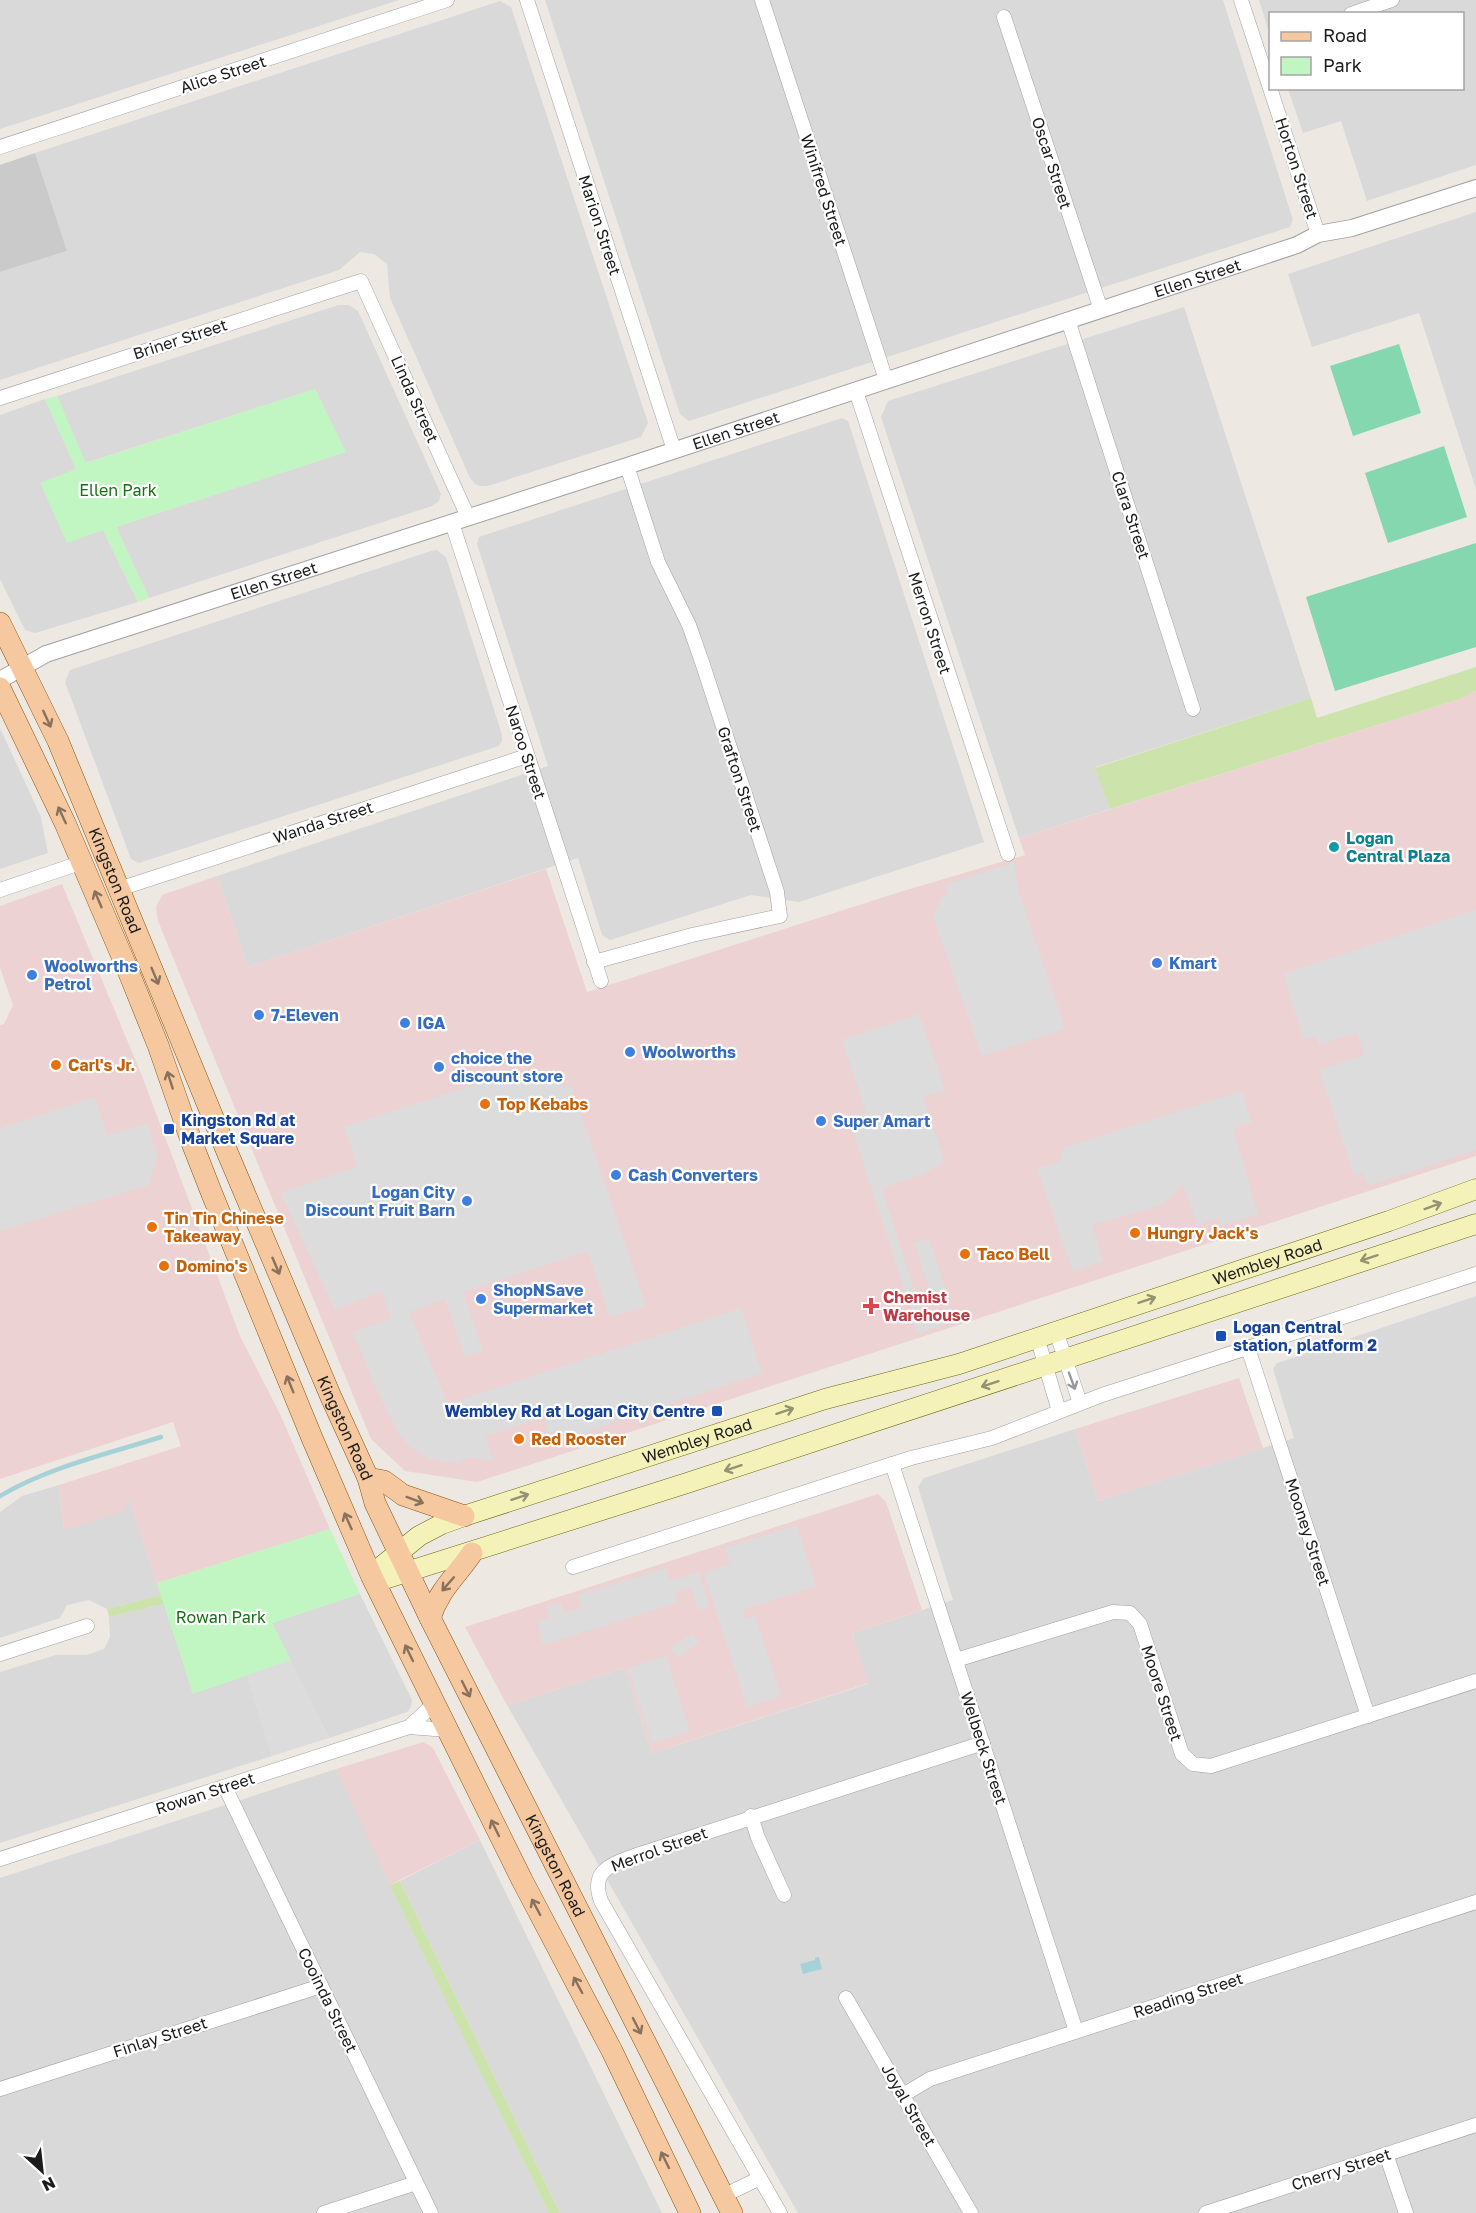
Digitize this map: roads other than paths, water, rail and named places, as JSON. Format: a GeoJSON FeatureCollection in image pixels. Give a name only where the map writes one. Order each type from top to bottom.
{"type":"FeatureCollection","features":[{"type":"Feature","properties":{"kind":"main road","name":"Kingston Road"},"geometry":{"type":"LineString","coordinates":[[0,623],[58,741],[228,1154],[331,1397],[369,1478],[375,1503],[430,1618],[728,2205]]}},
{"type":"Feature","properties":{"kind":"main road","name":"Kingston Road"},"geometry":{"type":"LineString","coordinates":[[0,688],[83,862],[148,1019],[216,1204],[312,1438],[373,1579],[522,1880],[607,2041],[690,2213]]}},
{"type":"Feature","properties":{"kind":"main road","name":"Wembley Road"},"geometry":{"type":"LineString","coordinates":[[373,1579],[399,1553],[430,1530],[464,1516],[825,1399],[960,1364],[1389,1221],[1476,1189]]}},
{"type":"Feature","properties":{"kind":"main road","name":"Wembley Road"},"geometry":{"type":"LineString","coordinates":[[373,1579],[408,1572],[472,1553],[1476,1224]]}},
{"type":"Feature","properties":{"kind":"main road"},"geometry":{"type":"LineString","coordinates":[[369,1478],[384,1481],[403,1496],[464,1516]]}},
{"type":"Feature","properties":{"kind":"main road"},"geometry":{"type":"LineString","coordinates":[[430,1618],[441,1591],[459,1573],[472,1553]]}},
{"type":"Feature","properties":{"kind":"street","name":"Alice Street"},"geometry":{"type":"LineString","coordinates":[[0,147],[447,0]]}},
{"type":"Feature","properties":{"kind":"street","name":"Marion Street"},"geometry":{"type":"LineString","coordinates":[[527,0],[674,450]]}},
{"type":"Feature","properties":{"kind":"street","name":"Winifred Street"},"geometry":{"type":"LineString","coordinates":[[762,0],[886,380]]}},
{"type":"Feature","properties":{"kind":"street","name":"Horton Street"},"geometry":{"type":"LineString","coordinates":[[1241,0],[1269,85]]}},
{"type":"Feature","properties":{"kind":"street"},"geometry":{"type":"LineString","coordinates":[[1357,12],[1392,0]]}},
{"type":"Feature","properties":{"kind":"street","name":"Oscar Street"},"geometry":{"type":"LineString","coordinates":[[1004,17],[1101,310]]}},
{"type":"Feature","properties":{"kind":"street"},"geometry":{"type":"LineString","coordinates":[[1256,45],[1269,40]]}},
{"type":"Feature","properties":{"kind":"street","name":"Horton Street"},"geometry":{"type":"LineString","coordinates":[[1271,90],[1318,234]]}},
{"type":"Feature","properties":{"kind":"street","name":"Ellen Street"},"geometry":{"type":"LineString","coordinates":[[0,680],[46,654],[1068,321],[1297,245],[1318,234],[1352,228],[1476,188]]}},
{"type":"Feature","properties":{"kind":"street","name":"Briner Street"},"geometry":{"type":"LineString","coordinates":[[0,398],[361,281]]}},
{"type":"Feature","properties":{"kind":"street","name":"Linda Street"},"geometry":{"type":"LineString","coordinates":[[361,281],[468,517]]}},
{"type":"Feature","properties":{"kind":"street","name":"Clara Street"},"geometry":{"type":"LineString","coordinates":[[1068,321],[1193,709]]}},
{"type":"Feature","properties":{"kind":"street","name":"Merron Street"},"geometry":{"type":"LineString","coordinates":[[856,391],[1008,854]]}},
{"type":"Feature","properties":{"kind":"street","name":"Grafton Street"},"geometry":{"type":"LineString","coordinates":[[594,962],[692,935],[780,916],[777,892],[703,665],[688,625],[658,562],[627,466]]}},
{"type":"Feature","properties":{"kind":"street","name":"Naroo Street"},"geometry":{"type":"LineString","coordinates":[[452,523],[601,981]]}},
{"type":"Feature","properties":{"kind":"street","name":"Wanda Street"},"geometry":{"type":"LineString","coordinates":[[119,889],[527,756]]}},
{"type":"Feature","properties":{"kind":"street"},"geometry":{"type":"LineString","coordinates":[[0,890],[83,862]]}},
{"type":"Feature","properties":{"kind":"street"},"geometry":{"type":"LineString","coordinates":[[573,1567],[892,1464],[992,1438],[1080,1403],[1476,1274]]}},
{"type":"Feature","properties":{"kind":"street"},"geometry":{"type":"LineString","coordinates":[[1046,1334],[1065,1359],[1080,1403]]}},
{"type":"Feature","properties":{"kind":"street"},"geometry":{"type":"LineString","coordinates":[[1046,1334],[1045,1366],[1059,1411]]}},
{"type":"Feature","properties":{"kind":"street","name":"Mooney Street"},"geometry":{"type":"LineString","coordinates":[[1248,1348],[1368,1716]]}},
{"type":"Feature","properties":{"kind":"street","name":"Welbeck Street"},"geometry":{"type":"LineString","coordinates":[[892,1464],[1076,2031]]}},
{"type":"Feature","properties":{"kind":"street","name":"Moore Street"},"geometry":{"type":"LineString","coordinates":[[956,1660],[1113,1612],[1130,1613],[1140,1624],[1182,1754],[1193,1764],[1211,1766],[1476,1681]]}},
{"type":"Feature","properties":{"kind":"street"},"geometry":{"type":"LineString","coordinates":[[0,1654],[87,1626]]}},
{"type":"Feature","properties":{"kind":"street","name":"Rowan Street"},"geometry":{"type":"LineString","coordinates":[[410,1727],[434,1704]]}},
{"type":"Feature","properties":{"kind":"street","name":"Rowan Street"},"geometry":{"type":"LineString","coordinates":[[0,1859],[410,1727],[447,1730]]}},
{"type":"Feature","properties":{"kind":"street","name":"Merrol Street"},"geometry":{"type":"LineString","coordinates":[[780,2213],[603,1906],[597,1884],[604,1870],[620,1861],[751,1816],[983,1743]]}},
{"type":"Feature","properties":{"kind":"street","name":"Cooinda Street"},"geometry":{"type":"LineString","coordinates":[[225,1787],[431,2213]]}},
{"type":"Feature","properties":{"kind":"street"},"geometry":{"type":"LineString","coordinates":[[751,1816],[758,1838],[784,1895]]}},
{"type":"Feature","properties":{"kind":"street","name":"Reading Street"},"geometry":{"type":"LineString","coordinates":[[903,2095],[930,2079],[1476,1902]]}},
{"type":"Feature","properties":{"kind":"street","name":"Finlay Street"},"geometry":{"type":"LineString","coordinates":[[0,2089],[321,1986]]}},
{"type":"Feature","properties":{"kind":"street","name":"Joyal Street"},"geometry":{"type":"LineString","coordinates":[[846,1998],[972,2213]]}},
{"type":"Feature","properties":{"kind":"street","name":"Cherry Street"},"geometry":{"type":"LineString","coordinates":[[1206,2213],[1476,2126]]}},
{"type":"Feature","properties":{"kind":"street"},"geometry":{"type":"LineString","coordinates":[[1386,2154],[1406,2213]]}},
{"type":"Feature","properties":{"kind":"street"},"geometry":{"type":"LineString","coordinates":[[728,2205],[760,2178]]}},
{"type":"Feature","properties":{"kind":"street"},"geometry":{"type":"LineString","coordinates":[[324,2213],[416,2183]]}},
{"type":"Feature","properties":{"kind":"water"},"geometry":{"type":"Polygon","coordinates":[[[819,1957],[822,1969],[803,1974],[800,1964],[819,1957]]]}},
{"type":"Feature","properties":{"kind":"waterway"},"geometry":{"type":"LineString","coordinates":[[0,1496],[58,1469],[161,1437]]}},
{"type":"Feature","properties":{"kind":"place","name":"Logan Central Plaza"},"geometry":{"type":"Point","coordinates":[1334,847]}},
{"type":"Feature","properties":{"kind":"place","name":"Kmart"},"geometry":{"type":"Point","coordinates":[1157,963]}},
{"type":"Feature","properties":{"kind":"place","name":"Woolworths Petrol"},"geometry":{"type":"Point","coordinates":[32,975]}},
{"type":"Feature","properties":{"kind":"place","name":"7-Eleven"},"geometry":{"type":"Point","coordinates":[259,1015]}},
{"type":"Feature","properties":{"kind":"place","name":"IGA"},"geometry":{"type":"Point","coordinates":[405,1023]}},
{"type":"Feature","properties":{"kind":"place","name":"Woolworths"},"geometry":{"type":"Point","coordinates":[630,1052]}},
{"type":"Feature","properties":{"kind":"place","name":"Carl's Jr."},"geometry":{"type":"Point","coordinates":[56,1065]}},
{"type":"Feature","properties":{"kind":"place","name":"choice the discount store"},"geometry":{"type":"Point","coordinates":[439,1067]}},
{"type":"Feature","properties":{"kind":"place","name":"Top Kebabs"},"geometry":{"type":"Point","coordinates":[485,1104]}},
{"type":"Feature","properties":{"kind":"place","name":"Super Amart"},"geometry":{"type":"Point","coordinates":[821,1121]}},
{"type":"Feature","properties":{"kind":"place","name":"Kingston Rd at Market Square"},"geometry":{"type":"Point","coordinates":[169,1129]}},
{"type":"Feature","properties":{"kind":"place","name":"Cash Converters"},"geometry":{"type":"Point","coordinates":[616,1175]}},
{"type":"Feature","properties":{"kind":"place","name":"Logan City Discount Fruit Barn"},"geometry":{"type":"Point","coordinates":[467,1201]}},
{"type":"Feature","properties":{"kind":"place","name":"Tin Tin Chinese Takeaway"},"geometry":{"type":"Point","coordinates":[152,1227]}},
{"type":"Feature","properties":{"kind":"place","name":"Hungry Jack's"},"geometry":{"type":"Point","coordinates":[1135,1233]}},
{"type":"Feature","properties":{"kind":"place","name":"Taco Bell"},"geometry":{"type":"Point","coordinates":[965,1254]}},
{"type":"Feature","properties":{"kind":"place","name":"Domino's"},"geometry":{"type":"Point","coordinates":[164,1266]}},
{"type":"Feature","properties":{"kind":"place","name":"ShopNSave Supermarket"},"geometry":{"type":"Point","coordinates":[481,1299]}},
{"type":"Feature","properties":{"kind":"place","name":"Chemist Warehouse"},"geometry":{"type":"Point","coordinates":[871,1306]}},
{"type":"Feature","properties":{"kind":"place","name":"Logan Central station, platform 2"},"geometry":{"type":"Point","coordinates":[1221,1336]}},
{"type":"Feature","properties":{"kind":"place","name":"Wembley Rd at Logan City Centre"},"geometry":{"type":"Point","coordinates":[717,1411]}},
{"type":"Feature","properties":{"kind":"place","name":"Red Rooster"},"geometry":{"type":"Point","coordinates":[519,1439]}},
{"type":"Feature","properties":{"kind":"park label","name":"Ellen Park"},"geometry":{"type":"Point","coordinates":[118,490]}},
{"type":"Feature","properties":{"kind":"park label","name":"Rowan Park"},"geometry":{"type":"Point","coordinates":[221,1617]}}]}
